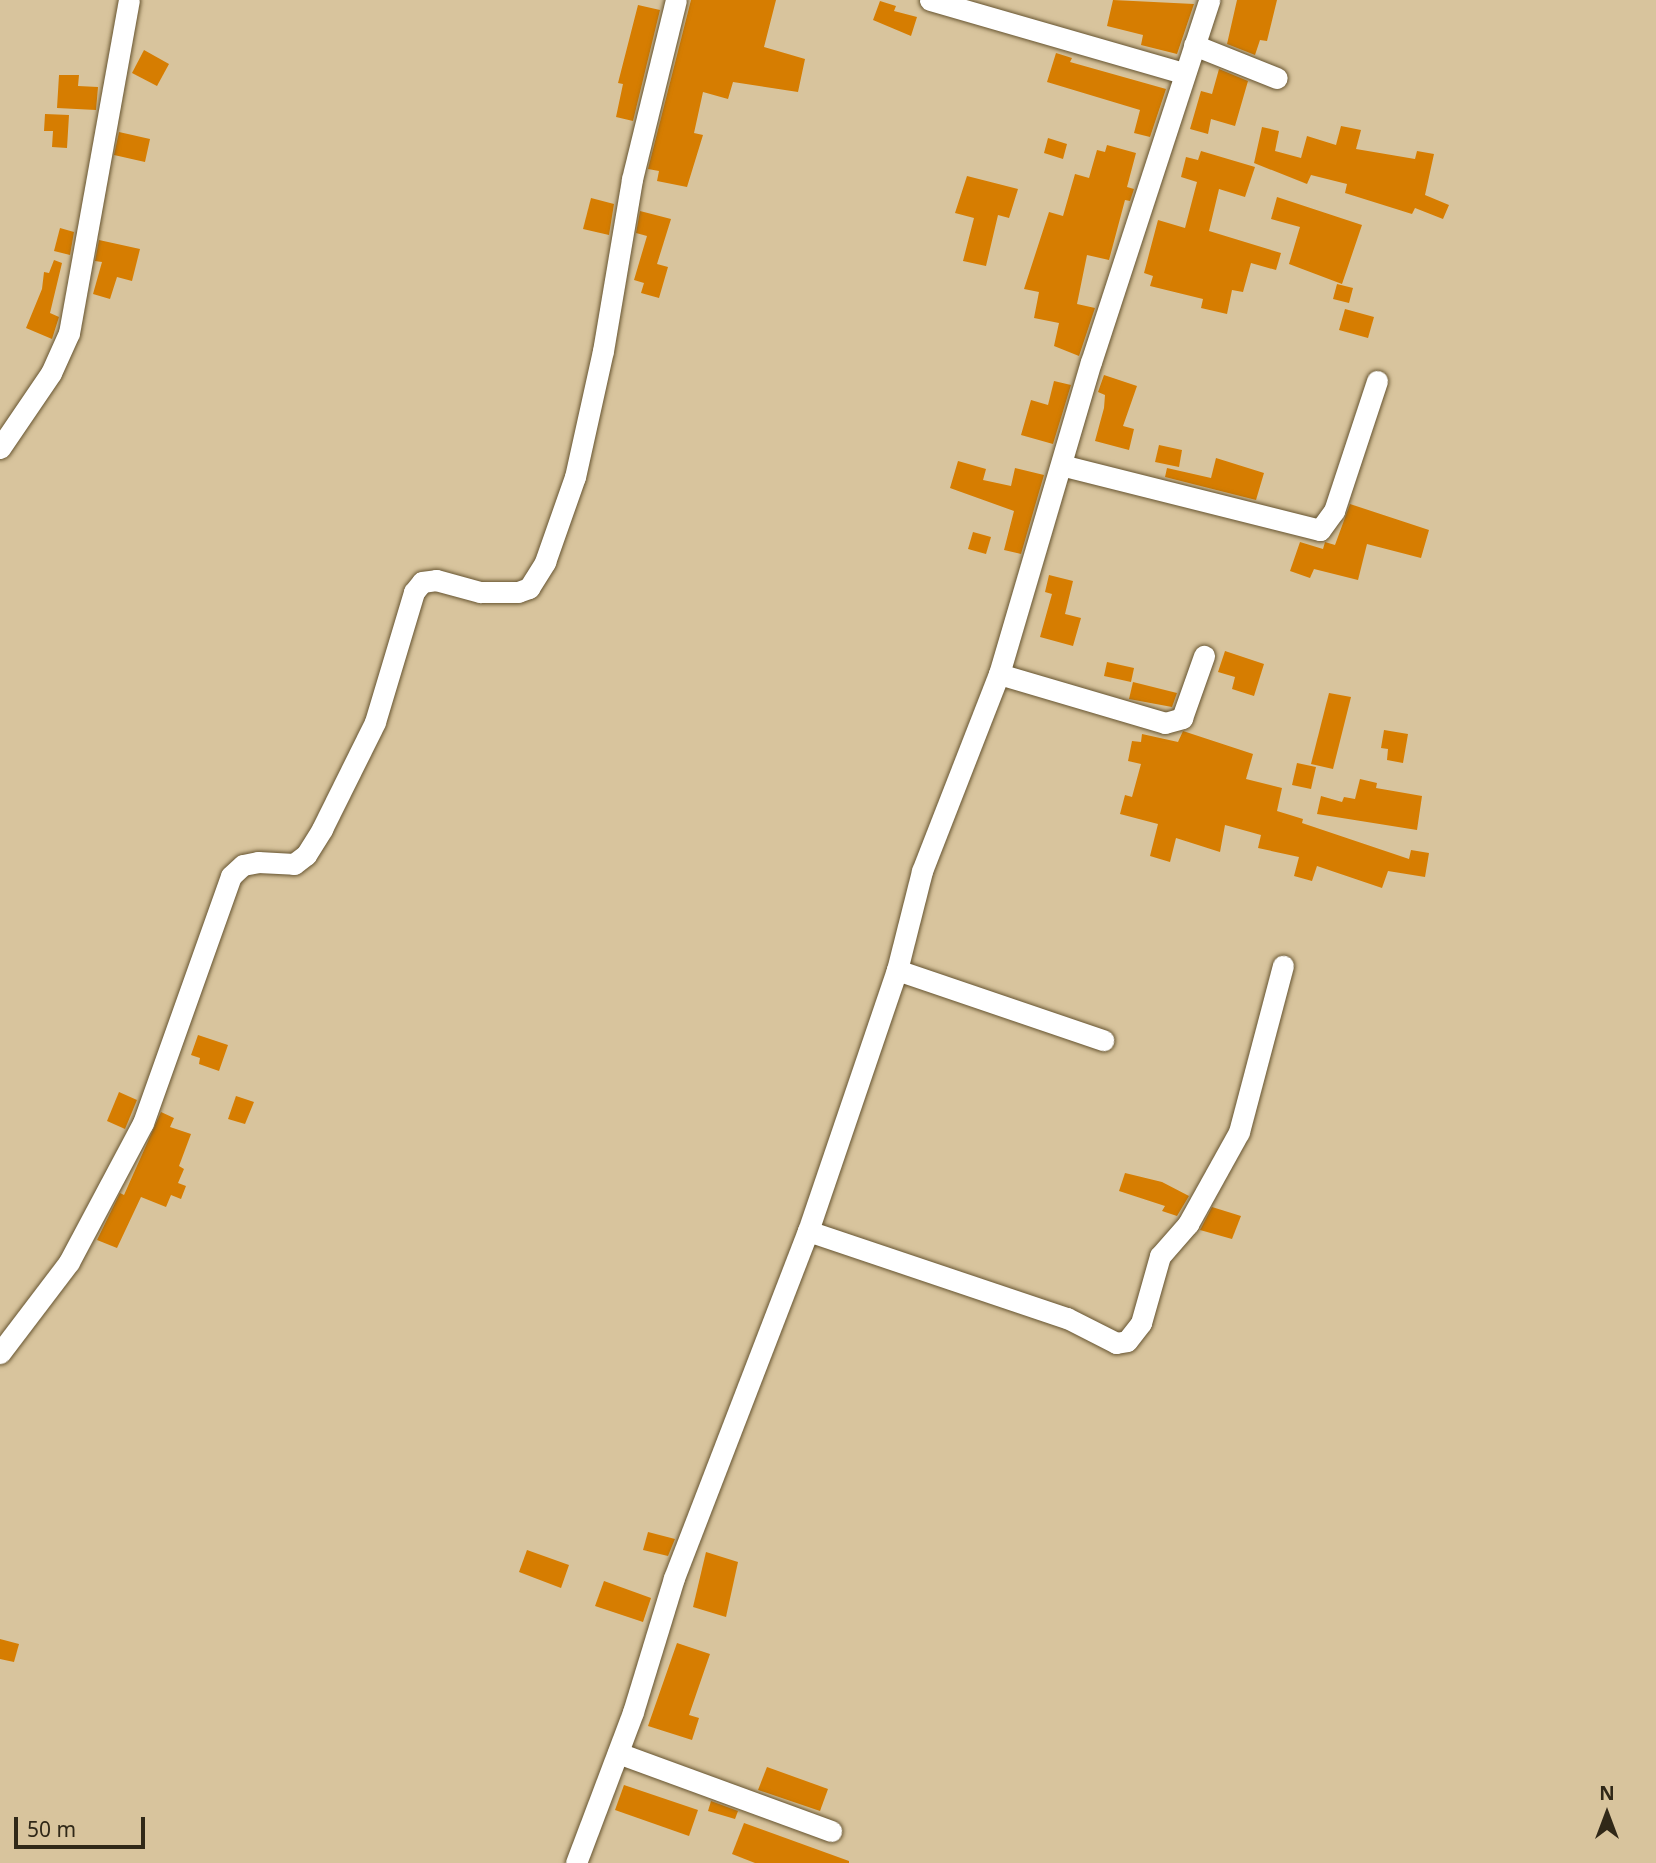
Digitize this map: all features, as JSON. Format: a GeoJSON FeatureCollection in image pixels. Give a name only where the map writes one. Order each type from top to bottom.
{"type":"FeatureCollection","features":[{"type":"Feature","properties":{"kind":"street"},"geometry":{"type":"LineString","coordinates":[[0,448],[51,373],[69,333],[128,0]]}},
{"type":"Feature","properties":{"kind":"street"},"geometry":{"type":"LineString","coordinates":[[0,1353],[69,1262],[143,1123],[231,876],[243,865],[258,862],[294,864],[306,855],[322,829],[375,722],[414,592],[422,582],[436,580],[480,592],[511,594],[529,588],[545,562],[575,477],[603,351],[632,179],[676,0]]}},
{"type":"Feature","properties":{"kind":"street"},"geometry":{"type":"LineString","coordinates":[[930,0],[1183,73]]}},
{"type":"Feature","properties":{"kind":"street"},"geometry":{"type":"LineString","coordinates":[[576,1863],[618,1753],[674,1578],[808,1231],[897,970],[922,871],[999,674],[1060,465],[1183,73],[1209,0]]}},
{"type":"Feature","properties":{"kind":"street"},"geometry":{"type":"LineString","coordinates":[[1194,45],[1277,78]]}},
{"type":"Feature","properties":{"kind":"street"},"geometry":{"type":"LineString","coordinates":[[1060,465],[1320,530],[1334,511],[1377,381]]}},
{"type":"Feature","properties":{"kind":"street"},"geometry":{"type":"LineString","coordinates":[[999,674],[1165,723],[1182,718],[1204,656]]}},
{"type":"Feature","properties":{"kind":"street"},"geometry":{"type":"LineString","coordinates":[[808,1231],[1067,1318],[1116,1343],[1128,1341],[1141,1323],[1160,1256],[1188,1224],[1238,1132],[1283,966]]}},
{"type":"Feature","properties":{"kind":"street"},"geometry":{"type":"LineString","coordinates":[[897,970],[1103,1040]]}},
{"type":"Feature","properties":{"kind":"street"},"geometry":{"type":"LineString","coordinates":[[618,1753],[831,1831]]}},
{"type":"Feature","properties":{"kind":"building"},"geometry":{"type":"Polygon","coordinates":[[[691,0],[776,0],[764,47],[805,59],[798,92],[733,82],[728,99],[703,92],[694,133],[703,135],[687,187],[657,181],[659,171],[648,169],[691,0]]]}},
{"type":"Feature","properties":{"kind":"building"},"geometry":{"type":"Polygon","coordinates":[[[1113,0],[1194,4],[1177,54],[1141,45],[1143,35],[1107,26],[1113,0]]]}},
{"type":"Feature","properties":{"kind":"building"},"geometry":{"type":"Polygon","coordinates":[[[1237,0],[1277,0],[1267,41],[1260,40],[1255,55],[1227,44],[1237,0]]]}},
{"type":"Feature","properties":{"kind":"building"},"geometry":{"type":"Polygon","coordinates":[[[880,1],[896,6],[894,11],[917,17],[911,36],[873,20],[880,1]]]}},
{"type":"Feature","properties":{"kind":"building"},"geometry":{"type":"Polygon","coordinates":[[[638,5],[660,10],[633,121],[616,117],[623,84],[618,83],[638,5]]]}},
{"type":"Feature","properties":{"kind":"building"},"geometry":{"type":"Polygon","coordinates":[[[144,50],[169,64],[157,86],[132,73],[144,50]]]}},
{"type":"Feature","properties":{"kind":"building"},"geometry":{"type":"Polygon","coordinates":[[[1056,53],[1072,58],[1070,62],[1166,89],[1150,137],[1134,133],[1140,110],[1047,82],[1056,53]]]}},
{"type":"Feature","properties":{"kind":"building"},"geometry":{"type":"Polygon","coordinates":[[[1219,69],[1248,81],[1235,126],[1211,119],[1208,134],[1190,129],[1201,91],[1212,94],[1219,69]]]}},
{"type":"Feature","properties":{"kind":"building"},"geometry":{"type":"Polygon","coordinates":[[[59,75],[79,75],[78,86],[98,87],[96,110],[57,108],[59,75]]]}},
{"type":"Feature","properties":{"kind":"building"},"geometry":{"type":"Polygon","coordinates":[[[45,114],[69,115],[67,148],[52,147],[53,131],[44,131],[45,114]]]}},
{"type":"Feature","properties":{"kind":"building"},"geometry":{"type":"Polygon","coordinates":[[[1341,126],[1361,130],[1356,149],[1415,159],[1417,151],[1434,154],[1425,195],[1449,205],[1443,219],[1415,208],[1412,214],[1345,193],[1347,184],[1311,175],[1307,184],[1254,163],[1262,127],[1279,131],[1275,151],[1301,158],[1307,136],[1336,145],[1341,126]]]}},
{"type":"Feature","properties":{"kind":"building"},"geometry":{"type":"Polygon","coordinates":[[[119,132],[150,139],[145,162],[114,155],[119,132]]]}},
{"type":"Feature","properties":{"kind":"building"},"geometry":{"type":"Polygon","coordinates":[[[1048,138],[1067,144],[1063,159],[1044,153],[1048,138]]]}},
{"type":"Feature","properties":{"kind":"building"},"geometry":{"type":"Polygon","coordinates":[[[1107,145],[1136,153],[1127,187],[1134,189],[1130,201],[1125,200],[1109,260],[1087,255],[1077,304],[1095,308],[1079,356],[1054,346],[1059,323],[1034,318],[1039,292],[1024,289],[1049,212],[1063,216],[1075,174],[1089,178],[1097,150],[1105,152],[1107,145]]]}},
{"type":"Feature","properties":{"kind":"building"},"geometry":{"type":"Polygon","coordinates":[[[1201,151],[1255,167],[1245,197],[1219,189],[1209,231],[1281,253],[1276,270],[1251,263],[1243,292],[1232,290],[1227,314],[1201,308],[1203,299],[1150,286],[1153,276],[1144,273],[1158,220],[1185,228],[1197,182],[1181,177],[1186,157],[1198,160],[1201,151]]]}},
{"type":"Feature","properties":{"kind":"building"},"geometry":{"type":"Polygon","coordinates":[[[967,176],[1018,189],[1009,218],[998,215],[986,266],[963,261],[974,218],[955,213],[967,176]]]}},
{"type":"Feature","properties":{"kind":"building"},"geometry":{"type":"Polygon","coordinates":[[[1277,197],[1362,225],[1342,284],[1289,264],[1300,227],[1271,219],[1277,197]]]}},
{"type":"Feature","properties":{"kind":"building"},"geometry":{"type":"Polygon","coordinates":[[[591,198],[614,204],[609,235],[583,229],[591,198]]]}},
{"type":"Feature","properties":{"kind":"building"},"geometry":{"type":"Polygon","coordinates":[[[640,211],[671,219],[657,264],[668,267],[659,298],[641,293],[644,283],[634,280],[647,236],[636,233],[640,211]]]}},
{"type":"Feature","properties":{"kind":"building"},"geometry":{"type":"Polygon","coordinates":[[[60,228],[74,232],[70,255],[54,251],[60,228]]]}},
{"type":"Feature","properties":{"kind":"building"},"geometry":{"type":"Polygon","coordinates":[[[99,240],[140,249],[132,281],[117,277],[110,299],[93,294],[102,262],[95,261],[99,240]]]}},
{"type":"Feature","properties":{"kind":"building"},"geometry":{"type":"Polygon","coordinates":[[[54,260],[62,263],[50,313],[59,317],[52,339],[26,328],[42,289],[44,272],[49,273],[54,260]]]}},
{"type":"Feature","properties":{"kind":"building"},"geometry":{"type":"Polygon","coordinates":[[[1337,284],[1353,288],[1349,303],[1333,299],[1337,284]]]}},
{"type":"Feature","properties":{"kind":"building"},"geometry":{"type":"Polygon","coordinates":[[[1345,309],[1374,317],[1368,338],[1339,330],[1345,309]]]}},
{"type":"Feature","properties":{"kind":"building"},"geometry":{"type":"Polygon","coordinates":[[[1104,375],[1137,386],[1123,426],[1134,429],[1129,450],[1095,441],[1104,408],[1105,395],[1098,392],[1104,375]]]}},
{"type":"Feature","properties":{"kind":"building"},"geometry":{"type":"Polygon","coordinates":[[[1054,381],[1071,385],[1053,444],[1021,435],[1031,400],[1048,405],[1054,381]]]}},
{"type":"Feature","properties":{"kind":"building"},"geometry":{"type":"Polygon","coordinates":[[[1159,445],[1182,450],[1179,467],[1155,462],[1159,445]]]}},
{"type":"Feature","properties":{"kind":"building"},"geometry":{"type":"Polygon","coordinates":[[[1216,458],[1264,473],[1256,500],[1165,477],[1167,468],[1211,478],[1216,458]]]}},
{"type":"Feature","properties":{"kind":"building"},"geometry":{"type":"Polygon","coordinates":[[[958,461],[986,469],[983,480],[1011,486],[1015,468],[1044,475],[1021,554],[1004,550],[1014,511],[950,488],[958,461]]]}},
{"type":"Feature","properties":{"kind":"building"},"geometry":{"type":"Polygon","coordinates":[[[1350,504],[1429,530],[1421,558],[1367,544],[1358,580],[1314,569],[1310,578],[1290,571],[1300,542],[1323,549],[1325,542],[1335,545],[1350,504]]]}},
{"type":"Feature","properties":{"kind":"building"},"geometry":{"type":"Polygon","coordinates":[[[973,532],[991,537],[986,554],[968,549],[973,532]]]}},
{"type":"Feature","properties":{"kind":"building"},"geometry":{"type":"Polygon","coordinates":[[[1049,575],[1073,581],[1065,614],[1081,618],[1073,646],[1040,637],[1052,594],[1045,592],[1049,575]]]}},
{"type":"Feature","properties":{"kind":"building"},"geometry":{"type":"Polygon","coordinates":[[[1225,651],[1264,664],[1254,696],[1232,689],[1235,677],[1218,672],[1225,651]]]}},
{"type":"Feature","properties":{"kind":"building"},"geometry":{"type":"Polygon","coordinates":[[[1107,662],[1134,668],[1131,682],[1104,676],[1107,662]]]}},
{"type":"Feature","properties":{"kind":"building"},"geometry":{"type":"Polygon","coordinates":[[[1133,682],[1177,693],[1172,707],[1129,699],[1133,682]]]}},
{"type":"Feature","properties":{"kind":"building"},"geometry":{"type":"Polygon","coordinates":[[[1329,693],[1351,697],[1333,769],[1311,764],[1329,693]]]}},
{"type":"Feature","properties":{"kind":"building"},"geometry":{"type":"Polygon","coordinates":[[[1384,730],[1408,734],[1403,763],[1387,760],[1388,749],[1381,748],[1384,730]]]}},
{"type":"Feature","properties":{"kind":"building"},"geometry":{"type":"Polygon","coordinates":[[[1183,731],[1253,754],[1246,779],[1282,788],[1277,811],[1303,819],[1302,823],[1409,859],[1411,850],[1429,853],[1425,877],[1388,871],[1382,888],[1317,866],[1312,881],[1294,876],[1299,857],[1258,848],[1261,835],[1225,825],[1220,852],[1176,838],[1170,862],[1150,856],[1158,824],[1120,814],[1125,795],[1132,797],[1141,764],[1128,761],[1132,741],[1141,742],[1142,734],[1178,742],[1183,731]]]}},
{"type":"Feature","properties":{"kind":"building"},"geometry":{"type":"Polygon","coordinates":[[[1297,763],[1316,767],[1311,789],[1292,785],[1297,763]]]}},
{"type":"Feature","properties":{"kind":"building"},"geometry":{"type":"Polygon","coordinates":[[[1360,779],[1377,783],[1376,788],[1422,796],[1417,830],[1317,814],[1321,796],[1342,802],[1344,797],[1355,799],[1360,779]]]}},
{"type":"Feature","properties":{"kind":"building"},"geometry":{"type":"Polygon","coordinates":[[[198,1035],[228,1045],[219,1071],[199,1064],[200,1058],[191,1055],[198,1035]]]}},
{"type":"Feature","properties":{"kind":"building"},"geometry":{"type":"Polygon","coordinates":[[[119,1092],[137,1100],[125,1129],[107,1121],[119,1092]]]}},
{"type":"Feature","properties":{"kind":"building"},"geometry":{"type":"Polygon","coordinates":[[[236,1096],[254,1102],[245,1124],[228,1119],[236,1096]]]}},
{"type":"Feature","properties":{"kind":"building"},"geometry":{"type":"Polygon","coordinates":[[[161,1112],[174,1118],[170,1127],[191,1134],[179,1166],[184,1169],[178,1183],[186,1186],[181,1199],[171,1195],[166,1207],[141,1197],[117,1248],[97,1240],[120,1193],[124,1195],[161,1112]]]}},
{"type":"Feature","properties":{"kind":"building"},"geometry":{"type":"Polygon","coordinates":[[[1125,1173],[1162,1182],[1189,1196],[1177,1216],[1162,1211],[1165,1206],[1119,1191],[1125,1173]]]}},
{"type":"Feature","properties":{"kind":"building"},"geometry":{"type":"Polygon","coordinates":[[[1212,1207],[1241,1216],[1232,1239],[1200,1230],[1212,1207]]]}},
{"type":"Feature","properties":{"kind":"building"},"geometry":{"type":"Polygon","coordinates":[[[648,1532],[675,1539],[668,1556],[643,1550],[648,1532]]]}},
{"type":"Feature","properties":{"kind":"building"},"geometry":{"type":"Polygon","coordinates":[[[527,1550],[569,1565],[561,1588],[519,1572],[527,1550]]]}},
{"type":"Feature","properties":{"kind":"building"},"geometry":{"type":"Polygon","coordinates":[[[706,1552],[738,1562],[726,1617],[693,1607],[706,1552]]]}},
{"type":"Feature","properties":{"kind":"building"},"geometry":{"type":"Polygon","coordinates":[[[604,1581],[651,1598],[643,1622],[595,1606],[604,1581]]]}},
{"type":"Feature","properties":{"kind":"building"},"geometry":{"type":"Polygon","coordinates":[[[0,1639],[19,1644],[14,1662],[0,1659],[0,1639]]]}},
{"type":"Feature","properties":{"kind":"building"},"geometry":{"type":"Polygon","coordinates":[[[677,1643],[710,1654],[689,1715],[699,1718],[692,1740],[648,1726],[677,1643]]]}},
{"type":"Feature","properties":{"kind":"building"},"geometry":{"type":"Polygon","coordinates":[[[767,1767],[828,1789],[820,1811],[758,1790],[767,1767]]]}},
{"type":"Feature","properties":{"kind":"building"},"geometry":{"type":"Polygon","coordinates":[[[624,1785],[698,1810],[689,1836],[615,1810],[624,1785]]]}},
{"type":"Feature","properties":{"kind":"building"},"geometry":{"type":"Polygon","coordinates":[[[711,1801],[738,1811],[735,1819],[708,1811],[711,1801]]]}},
{"type":"Feature","properties":{"kind":"building"},"geometry":{"type":"Polygon","coordinates":[[[744,1823],[849,1863],[755,1863],[732,1854],[744,1823]]]}}]}
